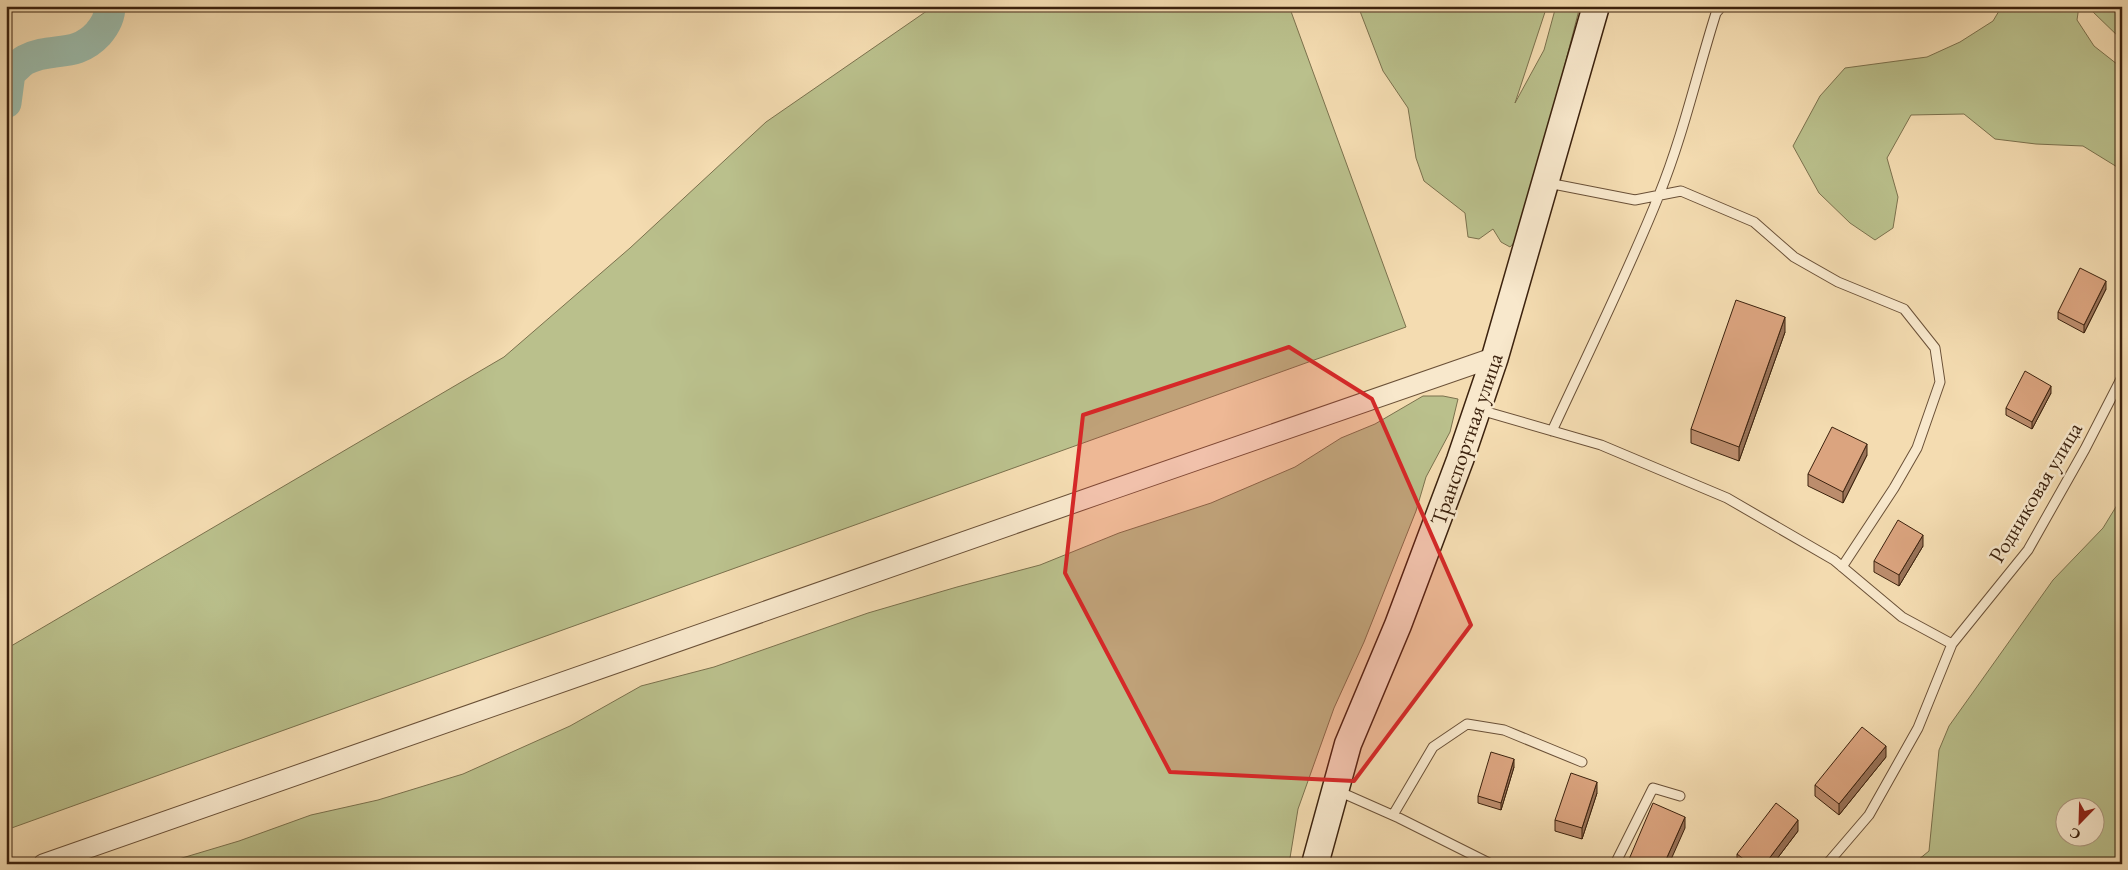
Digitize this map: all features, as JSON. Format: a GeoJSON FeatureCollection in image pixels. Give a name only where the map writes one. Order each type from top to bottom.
{"type":"FeatureCollection","features":[{"type":"Feature","properties":{"kind":"main road","name":"Транспортная улица"},"geometry":{"type":"LineString","coordinates":[[1315,864],[1348,744],[1398,625],[1478,409],[1546,183],[1596,6]]}},
{"type":"Feature","properties":{"kind":"street"},"geometry":{"type":"LineString","coordinates":[[43,864],[459,721],[1116,487],[1495,357]]}},
{"type":"Feature","properties":{"kind":"lane"},"geometry":{"type":"LineString","coordinates":[[1552,431],[1616,294],[1659,195],[1674,155],[1716,13],[1722,6]]}},
{"type":"Feature","properties":{"kind":"lane"},"geometry":{"type":"LineString","coordinates":[[1546,183],[1635,200],[1681,191],[1754,222],[1794,257],[1838,282],[1904,309],[1935,348],[1940,382],[1917,448],[1894,488],[1842,567]]}},
{"type":"Feature","properties":{"kind":"lane","name":"Родниковая улица"},"geometry":{"type":"LineString","coordinates":[[1827,864],[1869,815],[1918,728],[1952,644],[2028,550],[2085,450],[2122,377]]}},
{"type":"Feature","properties":{"kind":"lane"},"geometry":{"type":"LineString","coordinates":[[1478,409],[1600,445],[1728,498],[1842,567],[1902,617],[1952,644]]}},
{"type":"Feature","properties":{"kind":"lane"},"geometry":{"type":"LineString","coordinates":[[1393,815],[1433,747],[1467,724],[1504,730],[1582,762]]}},
{"type":"Feature","properties":{"kind":"lane"},"geometry":{"type":"LineString","coordinates":[[1614,864],[1653,788],[1680,796]]}},
{"type":"Feature","properties":{"kind":"lane"},"geometry":{"type":"LineString","coordinates":[[1335,790],[1393,815],[1491,864]]}},
{"type":"Feature","properties":{"kind":"highlighted area"},"geometry":{"type":"Polygon","coordinates":[[[1289,347],[1372,399],[1471,625],[1354,781],[1170,772],[1065,573],[1083,415],[1289,347]]]}},
{"type":"Feature","properties":{"kind":"green space"},"geometry":{"type":"Polygon","coordinates":[[[934,6],[1289,6],[1406,327],[6,830],[6,649],[504,357],[630,248],[766,122],[934,6]]]}},
{"type":"Feature","properties":{"kind":"green space"},"geometry":{"type":"Polygon","coordinates":[[[1358,6],[1547,6],[1515,103],[1544,50],[1556,6],[1580,6],[1521,235],[1510,247],[1501,242],[1493,229],[1479,239],[1468,237],[1465,213],[1424,181],[1416,158],[1408,108],[1383,71],[1358,6]]]}},
{"type":"Feature","properties":{"kind":"green space"},"geometry":{"type":"Polygon","coordinates":[[[2002,6],[2079,6],[2077,20],[2094,46],[2122,68],[2122,170],[2083,146],[2036,144],[1995,139],[1964,114],[1911,115],[1887,158],[1898,197],[1893,228],[1875,240],[1850,223],[1819,193],[1793,146],[1820,96],[1845,68],[1927,57],[1960,42],[1993,21],[2002,6]]]}},
{"type":"Feature","properties":{"kind":"green space"},"geometry":{"type":"Polygon","coordinates":[[[2094,6],[2122,6],[2122,40],[2092,11],[2094,6]]]}},
{"type":"Feature","properties":{"kind":"green space"},"geometry":{"type":"Polygon","coordinates":[[[1423,396],[1443,396],[1458,399],[1450,432],[1426,477],[1416,511],[1364,642],[1334,708],[1298,809],[1289,864],[162,864],[239,841],[311,815],[378,800],[463,774],[570,726],[641,686],[714,667],[868,613],[1040,565],[1119,533],[1211,503],[1295,467],[1341,438],[1375,424],[1423,396]]]}},
{"type":"Feature","properties":{"kind":"green space"},"geometry":{"type":"Polygon","coordinates":[[[2122,497],[2122,864],[1913,864],[1929,851],[1939,750],[1949,726],[2053,580],[2103,528],[2122,497]]]}},
{"type":"Feature","properties":{"kind":"building"},"geometry":{"type":"Polygon","coordinates":[[[2080,268],[2106,281],[2084,325],[2058,312],[2080,268]]]}},
{"type":"Feature","properties":{"kind":"building"},"geometry":{"type":"Polygon","coordinates":[[[1736,300],[1785,317],[1739,447],[1691,429],[1736,300]]]}},
{"type":"Feature","properties":{"kind":"building"},"geometry":{"type":"Polygon","coordinates":[[[2025,371],[2051,386],[2032,422],[2006,408],[2025,371]]]}},
{"type":"Feature","properties":{"kind":"building"},"geometry":{"type":"Polygon","coordinates":[[[1832,427],[1867,444],[1843,492],[1808,474],[1832,427]]]}},
{"type":"Feature","properties":{"kind":"building"},"geometry":{"type":"Polygon","coordinates":[[[1898,520],[1923,535],[1899,575],[1874,561],[1898,520]]]}},
{"type":"Feature","properties":{"kind":"building"},"geometry":{"type":"Polygon","coordinates":[[[1862,727],[1886,746],[1839,804],[1815,785],[1862,727]]]}},
{"type":"Feature","properties":{"kind":"building"},"geometry":{"type":"Polygon","coordinates":[[[1491,752],[1514,759],[1501,803],[1478,796],[1491,752]]]}},
{"type":"Feature","properties":{"kind":"building"},"geometry":{"type":"Polygon","coordinates":[[[1571,773],[1597,782],[1582,828],[1555,820],[1571,773]]]}},
{"type":"Feature","properties":{"kind":"building"},"geometry":{"type":"Polygon","coordinates":[[[1653,803],[1685,817],[1664,864],[1627,864],[1653,803]]]}},
{"type":"Feature","properties":{"kind":"building"},"geometry":{"type":"Polygon","coordinates":[[[1776,803],[1798,820],[1765,864],[1750,864],[1737,854],[1776,803]]]}},
{"type":"Feature","properties":{"kind":"waterway"},"geometry":{"type":"LineString","coordinates":[[6,103],[10,73],[23,61],[35,56],[72,50],[89,42],[105,25],[110,6]]}}]}
